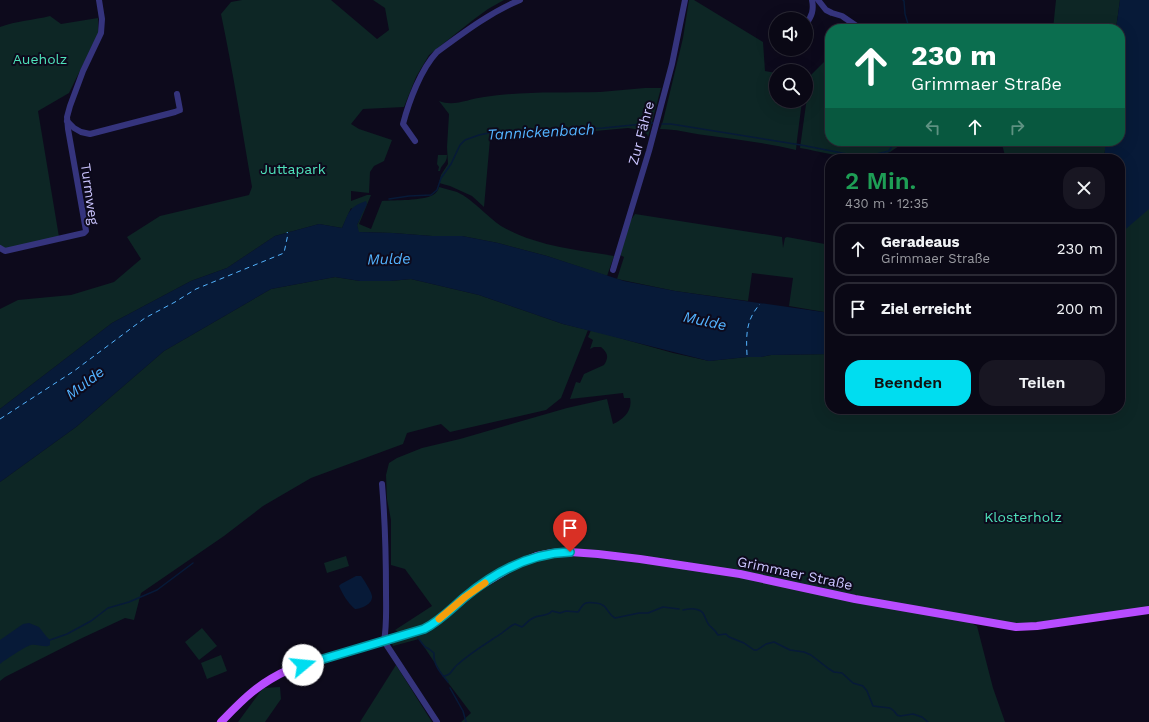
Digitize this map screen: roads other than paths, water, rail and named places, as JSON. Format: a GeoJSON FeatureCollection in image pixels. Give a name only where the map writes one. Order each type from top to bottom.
{"type":"FeatureCollection","features":[{"type":"Feature","properties":{"kind":"main road","name":"Grimmaer Straße"},"geometry":{"type":"LineString","coordinates":[[221,722],[256,688],[277,675],[290,669],[424,629],[434,623],[478,587],[513,566],[537,556],[552,553],[570,552],[613,556],[734,573],[855,598],[1016,627],[1038,626],[1149,610]]}},
{"type":"Feature","properties":{"kind":"street","name":"Turmweg"},"geometry":{"type":"LineString","coordinates":[[0,248],[5,251],[86,232],[67,117],[80,78],[100,33],[102,19],[99,0]]}},
{"type":"Feature","properties":{"kind":"street"},"geometry":{"type":"LineString","coordinates":[[415,141],[403,124],[410,100],[431,58],[437,52],[490,14],[520,0]]}},
{"type":"Feature","properties":{"kind":"street","name":"Zur Fähre"},"geometry":{"type":"LineString","coordinates":[[613,270],[649,151],[672,64],[685,0]]}},
{"type":"Feature","properties":{"kind":"street"},"geometry":{"type":"LineString","coordinates":[[812,0],[814,8],[812,12]]}},
{"type":"Feature","properties":{"kind":"street"},"geometry":{"type":"LineString","coordinates":[[818,0],[823,7],[832,13],[842,16],[854,24]]}},
{"type":"Feature","properties":{"kind":"street"},"geometry":{"type":"LineString","coordinates":[[814,8],[823,7]]}},
{"type":"Feature","properties":{"kind":"street"},"geometry":{"type":"LineString","coordinates":[[67,121],[81,132],[90,134],[100,132],[180,110],[177,94]]}},
{"type":"Feature","properties":{"kind":"street"},"geometry":{"type":"LineString","coordinates":[[382,484],[386,559],[386,630],[384,641],[437,722]]}},
{"type":"Feature","properties":{"kind":"water"},"geometry":{"type":"Polygon","coordinates":[[[1120,0],[1149,0],[1149,209],[1125,230],[1125,154],[1105,154],[1105,146],[1125,146],[1125,24],[1117,24],[1120,0]]]}},
{"type":"Feature","properties":{"kind":"water","name":"Mulde"},"geometry":{"type":"Polygon","coordinates":[[[366,201],[367,204],[357,225],[359,232],[462,236],[498,243],[547,256],[624,281],[675,291],[825,312],[825,354],[771,355],[709,361],[563,324],[479,295],[411,279],[360,281],[335,277],[271,289],[164,351],[76,427],[0,482],[0,409],[112,323],[191,281],[227,268],[275,236],[319,224],[342,228],[352,208],[366,201]]]}},
{"type":"Feature","properties":{"kind":"water"},"geometry":{"type":"Polygon","coordinates":[[[356,576],[361,576],[369,589],[372,599],[369,604],[355,609],[346,599],[339,586],[356,576]]]}},
{"type":"Feature","properties":{"kind":"water"},"geometry":{"type":"Polygon","coordinates":[[[29,623],[39,627],[50,640],[50,645],[28,646],[0,664],[0,640],[23,624],[29,623]]]}},
{"type":"Feature","properties":{"kind":"waterway","name":"Tannickenbach"},"geometry":{"type":"LineString","coordinates":[[903,0],[908,24]]}},
{"type":"Feature","properties":{"kind":"waterway","name":"Tannickenbach"},"geometry":{"type":"LineString","coordinates":[[389,199],[431,195],[437,190],[441,178],[451,164],[460,145],[465,140],[479,135],[498,131],[603,128],[653,123]]}},
{"type":"Feature","properties":{"kind":"waterway","name":"Tannickenbach"},"geometry":{"type":"LineString","coordinates":[[662,124],[671,124],[801,145],[847,154]]}},
{"type":"Feature","properties":{"kind":"waterway","name":"Tannickenbach"},"geometry":{"type":"LineString","coordinates":[[876,154],[889,151],[892,146]]}},
{"type":"Feature","properties":{"kind":"waterway"},"geometry":{"type":"LineString","coordinates":[[50,640],[67,634],[91,621],[108,608],[129,602],[157,590],[193,563]]}},
{"type":"Feature","properties":{"kind":"waterway"},"geometry":{"type":"LineString","coordinates":[[443,676],[450,674],[455,667],[468,656],[515,624],[522,627],[531,619],[548,614],[552,611],[560,613],[566,611],[578,612],[585,604],[596,603],[603,605],[615,618],[639,613],[648,613],[663,607],[679,609]]}},
{"type":"Feature","properties":{"kind":"waterway"},"geometry":{"type":"LineString","coordinates":[[683,610],[693,609],[701,611],[709,625],[718,635],[726,634],[754,650],[774,642],[790,650],[804,652],[811,655],[834,672],[842,673],[853,683],[863,686],[867,691],[873,706],[890,708],[900,716],[913,714],[922,717],[928,722]]}},
{"type":"Feature","properties":{"kind":"waterway"},"geometry":{"type":"LineString","coordinates":[[418,638],[425,647],[434,653],[436,665],[448,682]]}},
{"type":"Feature","properties":{"kind":"waterway"},"geometry":{"type":"LineString","coordinates":[[450,688],[463,711],[466,722]]}},
{"type":"Feature","properties":{"kind":"park label","name":"Aueholz"},"geometry":{"type":"Point","coordinates":[40,59]}},
{"type":"Feature","properties":{"kind":"park label","name":"Juttapark"},"geometry":{"type":"Point","coordinates":[293,169]}},
{"type":"Feature","properties":{"kind":"park label","name":"Klosterholz"},"geometry":{"type":"Point","coordinates":[1023,517]}}]}
